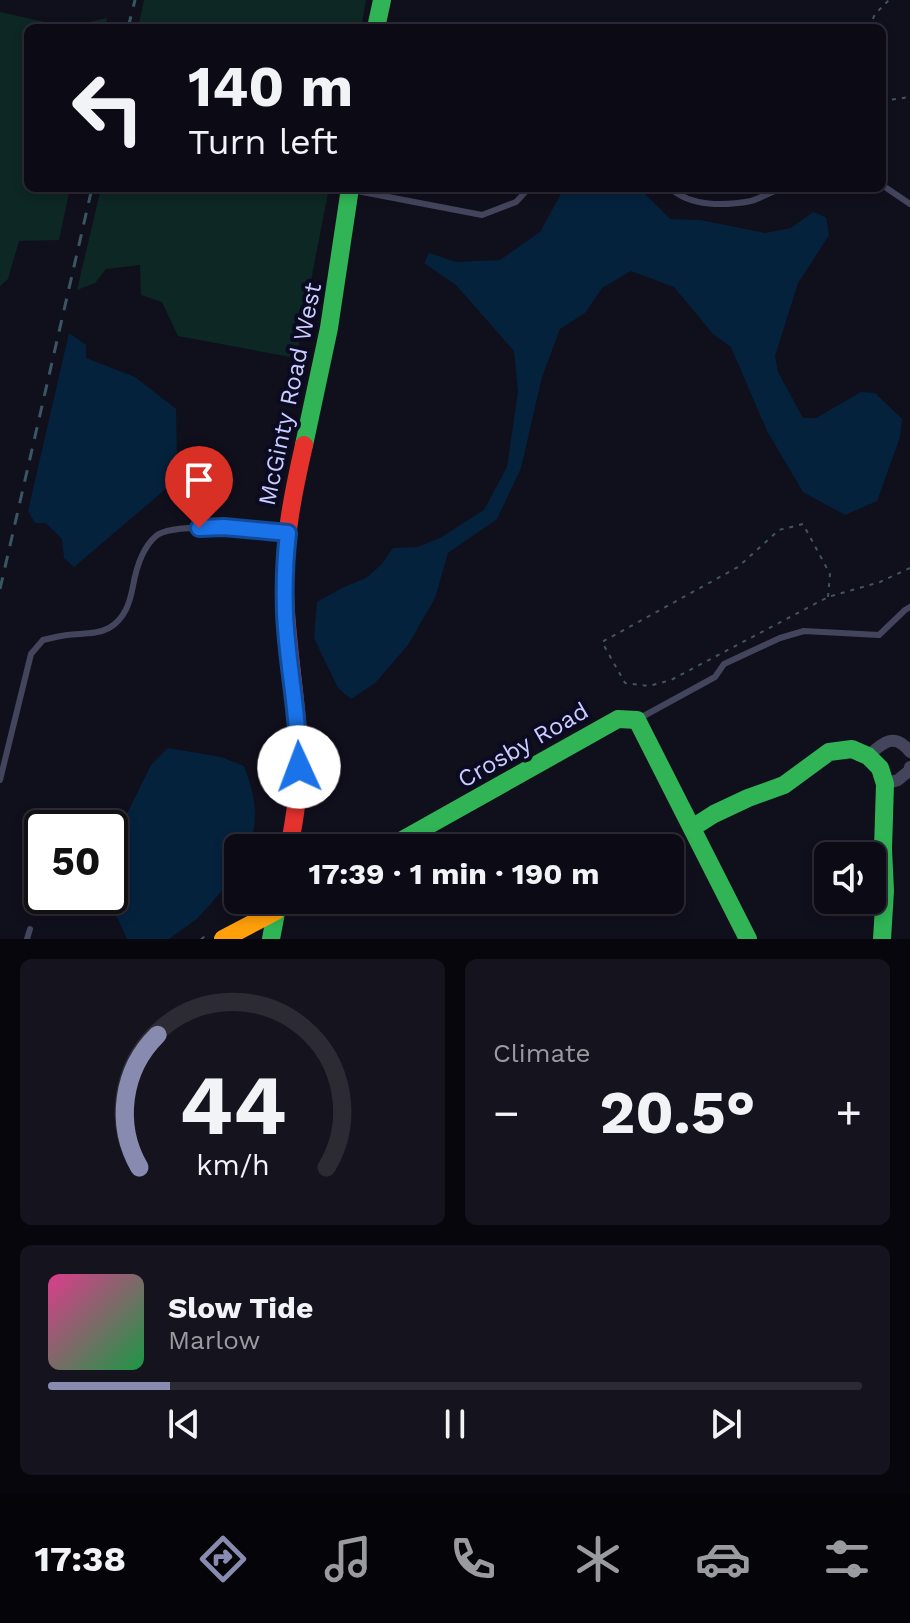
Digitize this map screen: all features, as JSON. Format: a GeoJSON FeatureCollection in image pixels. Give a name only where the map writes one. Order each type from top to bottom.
{"type":"FeatureCollection","features":[{"type":"Feature","properties":{"kind":"street"},"geometry":{"type":"LineString","coordinates":[[377,24],[382,0]]}},
{"type":"Feature","properties":{"kind":"street","name":"McGinty Road West"},"geometry":{"type":"LineString","coordinates":[[291,834],[298,786],[299,748],[285,614],[288,533],[297,472],[339,277],[350,192]]}},
{"type":"Feature","properties":{"kind":"street","name":"Crosby Road"},"geometry":{"type":"LineString","coordinates":[[413,834],[618,719],[637,720]]}},
{"type":"Feature","properties":{"kind":"street"},"geometry":{"type":"LineString","coordinates":[[637,720],[748,939]]}},
{"type":"Feature","properties":{"kind":"street"},"geometry":{"type":"LineString","coordinates":[[868,756],[880,745],[892,740],[903,743],[910,752]]}},
{"type":"Feature","properties":{"kind":"street"},"geometry":{"type":"LineString","coordinates":[[692,828],[748,798],[784,785],[829,752],[852,749],[868,756],[880,768],[885,784],[882,939]]}},
{"type":"Feature","properties":{"kind":"street"},"geometry":{"type":"LineString","coordinates":[[885,784],[898,780],[910,767]]}},
{"type":"Feature","properties":{"kind":"street"},"geometry":{"type":"LineString","coordinates":[[223,939],[263,914]]}},
{"type":"Feature","properties":{"kind":"street"},"geometry":{"type":"LineString","coordinates":[[271,939],[275,914]]}},
{"type":"Feature","properties":{"kind":"lane"},"geometry":{"type":"LineString","coordinates":[[886,188],[910,204]]}},
{"type":"Feature","properties":{"kind":"lane"},"geometry":{"type":"LineString","coordinates":[[365,192],[482,215],[516,202],[525,192]]}},
{"type":"Feature","properties":{"kind":"lane"},"geometry":{"type":"LineString","coordinates":[[674,192],[709,205],[753,200],[772,192]]}},
{"type":"Feature","properties":{"kind":"lane"},"geometry":{"type":"LineString","coordinates":[[0,780],[31,654],[43,640],[96,633],[121,618],[130,602],[145,549],[157,534],[224,527],[288,533]]}},
{"type":"Feature","properties":{"kind":"lane"},"geometry":{"type":"LineString","coordinates":[[637,720],[715,677],[724,664],[780,638],[804,631],[879,635],[910,607]]}},
{"type":"Feature","properties":{"kind":"lane"},"geometry":{"type":"LineString","coordinates":[[27,939],[30,929]]}},
{"type":"Feature","properties":{"kind":"path"},"geometry":{"type":"LineString","coordinates":[[871,24],[875,14],[889,0]]}},
{"type":"Feature","properties":{"kind":"path"},"geometry":{"type":"LineString","coordinates":[[886,100],[910,97]]}},
{"type":"Feature","properties":{"kind":"path"},"geometry":{"type":"LineString","coordinates":[[828,597],[830,574],[803,524],[779,530],[738,567],[602,642],[625,683],[649,686],[671,680],[828,597],[880,582],[910,568]]}},
{"type":"Feature","properties":{"kind":"green space"},"geometry":{"type":"Polygon","coordinates":[[[144,0],[366,0],[362,24],[139,24],[144,0]]]}},
{"type":"Feature","properties":{"kind":"green space"},"geometry":{"type":"Polygon","coordinates":[[[0,12],[54,24],[24,24],[24,192],[69,192],[59,240],[19,241],[8,279],[0,286],[0,12]]]}},
{"type":"Feature","properties":{"kind":"green space"},"geometry":{"type":"Polygon","coordinates":[[[107,18],[106,24],[80,24],[107,18]]]}},
{"type":"Feature","properties":{"kind":"green space"},"geometry":{"type":"Polygon","coordinates":[[[100,192],[328,192],[296,358],[178,336],[162,302],[141,295],[140,265],[106,269],[95,283],[77,290],[100,192]]]}},
{"type":"Feature","properties":{"kind":"water"},"geometry":{"type":"Polygon","coordinates":[[[562,192],[643,192],[670,219],[700,220],[765,233],[791,228],[813,212],[826,217],[829,235],[798,283],[775,356],[778,372],[803,418],[816,418],[861,392],[875,393],[902,419],[900,437],[877,501],[845,515],[803,492],[767,431],[731,347],[713,334],[674,287],[631,271],[602,288],[585,313],[560,329],[542,377],[521,468],[497,519],[448,553],[435,598],[408,645],[375,683],[351,699],[338,688],[314,638],[317,602],[366,578],[382,564],[393,548],[417,547],[440,538],[484,510],[507,467],[518,392],[514,351],[456,285],[424,263],[429,253],[456,262],[500,260],[540,232],[562,192]]]}},
{"type":"Feature","properties":{"kind":"water"},"geometry":{"type":"Polygon","coordinates":[[[69,333],[86,345],[86,358],[135,377],[176,409],[177,456],[168,487],[74,567],[64,558],[62,539],[46,523],[35,523],[28,511],[69,333]]]}},
{"type":"Feature","properties":{"kind":"water"},"geometry":{"type":"Polygon","coordinates":[[[168,748],[221,757],[244,766],[253,797],[254,828],[252,834],[224,834],[224,889],[198,918],[169,939],[127,939],[114,914],[128,914],[128,812],[151,765],[168,748]]]}},
{"type":"Feature","properties":{"kind":"railway"},"geometry":{"type":"LineString","coordinates":[[129,24],[135,0]]}},
{"type":"Feature","properties":{"kind":"railway"},"geometry":{"type":"LineString","coordinates":[[0,589],[91,192]]}},
{"type":"Feature","properties":{"kind":"traffic: fast"},"geometry":{"type":"LineString","coordinates":[[377,24],[382,0]]}},
{"type":"Feature","properties":{"kind":"traffic: fast"},"geometry":{"type":"LineString","coordinates":[[304,445],[329,328],[349,192]]}},
{"type":"Feature","properties":{"kind":"traffic: fast"},"geometry":{"type":"LineString","coordinates":[[413,834],[618,719],[637,720],[748,939]]}},
{"type":"Feature","properties":{"kind":"traffic: fast"},"geometry":{"type":"LineString","coordinates":[[692,828],[748,798],[784,785],[829,752],[852,749],[868,756],[880,768],[885,784],[882,939]]}},
{"type":"Feature","properties":{"kind":"traffic: fast"},"geometry":{"type":"LineString","coordinates":[[271,939],[276,914]]}},
{"type":"Feature","properties":{"kind":"traffic: slow"},"geometry":{"type":"LineString","coordinates":[[223,939],[270,914]]}},
{"type":"Feature","properties":{"kind":"traffic: jam"},"geometry":{"type":"LineString","coordinates":[[291,834],[297,802],[299,756],[285,573],[290,518],[304,445]]}},
{"type":"Feature","properties":{"kind":"route"},"geometry":{"type":"LineString","coordinates":[[199,528],[224,527],[288,533],[285,614],[299,767]]}}]}
